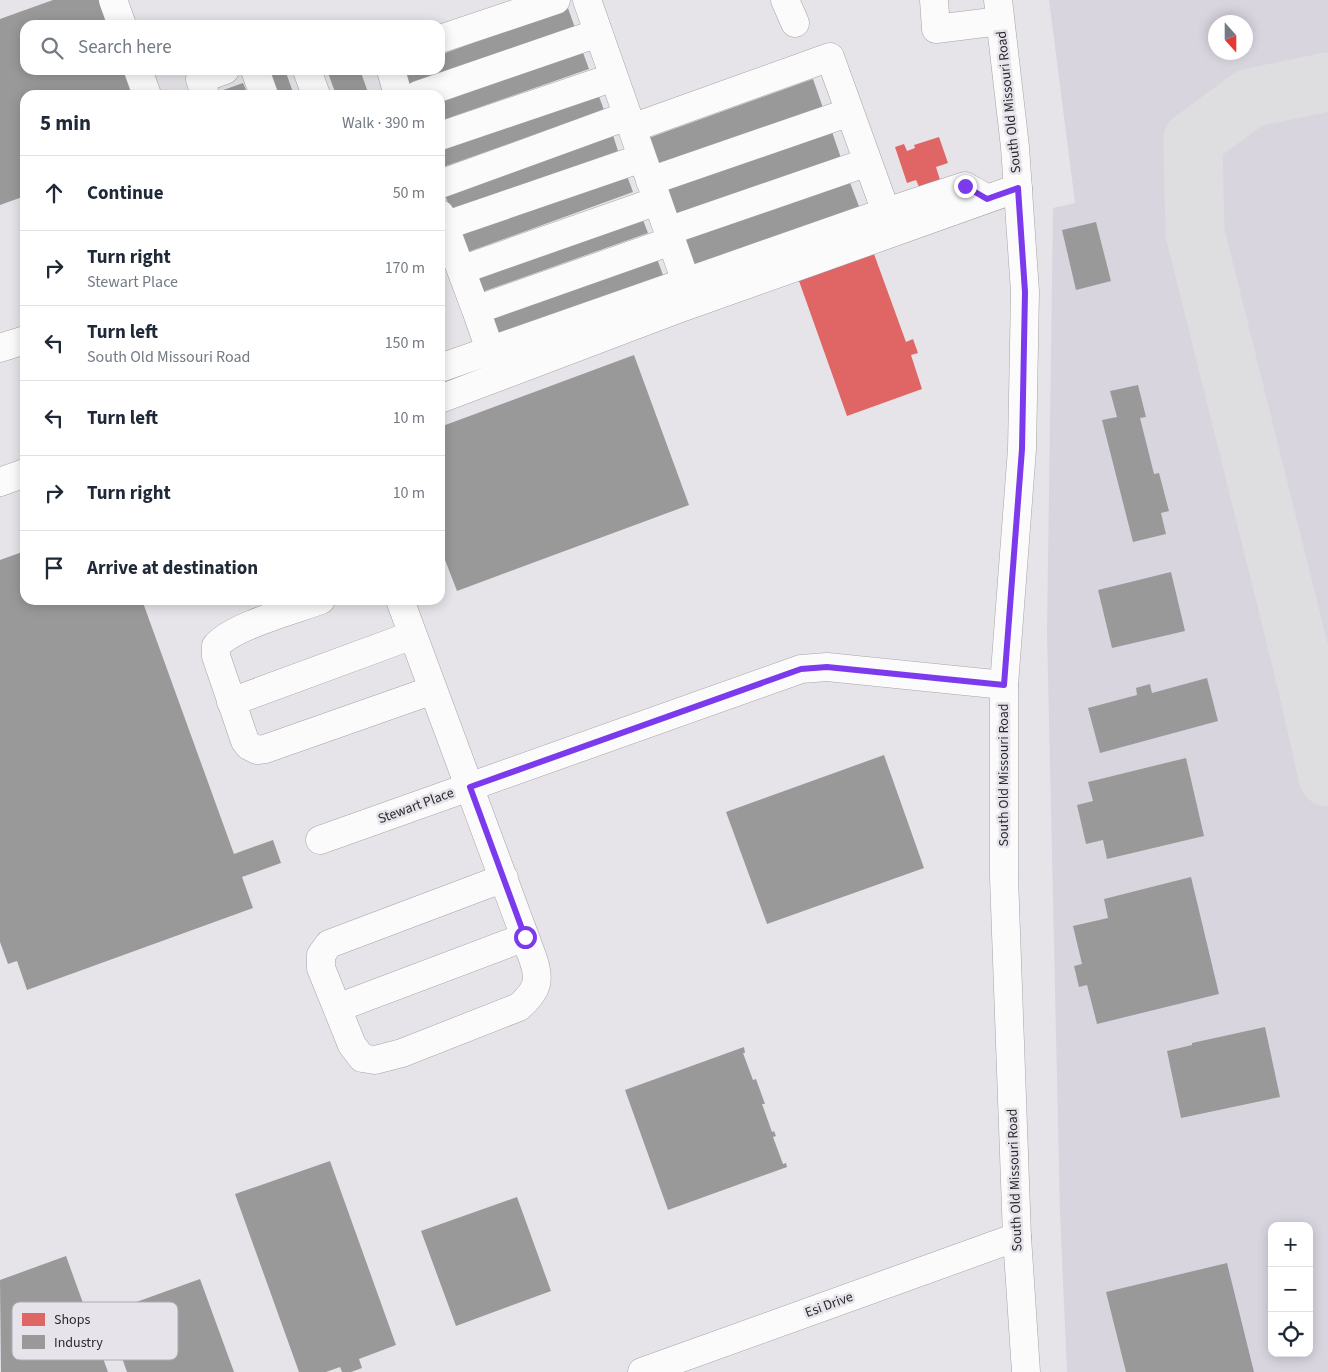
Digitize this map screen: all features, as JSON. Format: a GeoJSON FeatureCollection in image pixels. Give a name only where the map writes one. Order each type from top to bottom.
{"type":"FeatureCollection","features":[{"type":"Feature","properties":{"kind":"main road"},"geometry":{"type":"LineString","coordinates":[[114,0],[120,20]]}},
{"type":"Feature","properties":{"kind":"main road"},"geometry":{"type":"LineString","coordinates":[[445,37],[556,0]]}},
{"type":"Feature","properties":{"kind":"main road"},"geometry":{"type":"LineString","coordinates":[[587,0],[686,282]]}},
{"type":"Feature","properties":{"kind":"main road"},"geometry":{"type":"LineString","coordinates":[[934,0],[936,29],[999,10]]}},
{"type":"Feature","properties":{"kind":"main road","name":"South Old Missouri Road"},"geometry":{"type":"LineString","coordinates":[[999,10],[1015,147],[1025,292],[1022,449],[1004,685],[1004,877],[1017,1238],[1026,1372]]}},
{"type":"Feature","properties":{"kind":"main road"},"geometry":{"type":"LineString","coordinates":[[433,90],[598,33]]}},
{"type":"Feature","properties":{"kind":"main road"},"geometry":{"type":"LineString","coordinates":[[445,182],[830,57],[886,212]]}},
{"type":"Feature","properties":{"kind":"main road"},"geometry":{"type":"LineString","coordinates":[[140,75],[145,90]]}},
{"type":"Feature","properties":{"kind":"main road"},"geometry":{"type":"LineString","coordinates":[[204,90],[200,79],[211,75]]}},
{"type":"Feature","properties":{"kind":"main road"},"geometry":{"type":"LineString","coordinates":[[257,75],[262,90]]}},
{"type":"Feature","properties":{"kind":"main road"},"geometry":{"type":"LineString","coordinates":[[308,75],[314,90]]}},
{"type":"Feature","properties":{"kind":"main road"},"geometry":{"type":"LineString","coordinates":[[392,75],[397,90]]}},
{"type":"Feature","properties":{"kind":"main road"},"geometry":{"type":"LineString","coordinates":[[445,134],[614,77]]}},
{"type":"Feature","properties":{"kind":"main road"},"geometry":{"type":"LineString","coordinates":[[461,270],[650,180],[850,112]]}},
{"type":"Feature","properties":{"kind":"main road"},"geometry":{"type":"LineString","coordinates":[[476,310],[868,162]]}},
{"type":"Feature","properties":{"kind":"main road"},"geometry":{"type":"LineString","coordinates":[[445,219],[650,180]]}},
{"type":"Feature","properties":{"kind":"main road"},"geometry":{"type":"LineString","coordinates":[[445,366],[965,186],[987,199]]}},
{"type":"Feature","properties":{"kind":"main road"},"geometry":{"type":"LineString","coordinates":[[445,397],[678,309],[1018,188]]}},
{"type":"Feature","properties":{"kind":"main road"},"geometry":{"type":"LineString","coordinates":[[445,228],[490,350]]}},
{"type":"Feature","properties":{"kind":"main road"},"geometry":{"type":"LineString","coordinates":[[0,348],[20,342]]}},
{"type":"Feature","properties":{"kind":"main road"},"geometry":{"type":"LineString","coordinates":[[0,482],[20,475]]}},
{"type":"Feature","properties":{"kind":"main road"},"geometry":{"type":"LineString","coordinates":[[307,605],[239,630],[223,638],[216,646],[216,656],[231,702],[245,741],[249,746],[257,750],[265,749],[433,690]]}},
{"type":"Feature","properties":{"kind":"main road"},"geometry":{"type":"LineString","coordinates":[[402,605],[504,878],[537,969],[537,982],[531,996],[519,1007],[402,1053],[375,1060],[362,1058],[352,1046],[321,968],[321,955],[329,944],[504,878]]}},
{"type":"Feature","properties":{"kind":"main road"},"geometry":{"type":"LineString","coordinates":[[231,702],[413,635]]}},
{"type":"Feature","properties":{"kind":"main road","name":"Stewart Place"},"geometry":{"type":"LineString","coordinates":[[320,840],[801,669],[827,667],[1004,685]]}},
{"type":"Feature","properties":{"kind":"main road"},"geometry":{"type":"LineString","coordinates":[[337,1008],[525,937]]}},
{"type":"Feature","properties":{"kind":"main road","name":"Esi Drive"},"geometry":{"type":"LineString","coordinates":[[642,1372],[1017,1238]]}},
{"type":"Feature","properties":{"kind":"shaded area"},"geometry":{"type":"Polygon","coordinates":[[[1049,0],[1328,0],[1328,1372],[1067,1372],[1060,1214],[1047,632],[1053,208],[1075,203],[1049,0]]]}},
{"type":"Feature","properties":{"kind":"building: Shops"},"geometry":{"type":"Polygon","coordinates":[[[939,137],[948,163],[936,167],[941,183],[920,189],[916,180],[907,183],[895,147],[904,144],[907,151],[915,148],[914,145],[939,137]]]}},
{"type":"Feature","properties":{"kind":"building: Shops"},"geometry":{"type":"Polygon","coordinates":[[[874,254],[906,342],[913,339],[918,353],[911,355],[922,389],[847,416],[799,281],[874,254]]]}},
{"type":"Feature","properties":{"kind":"building: Industry"},"geometry":{"type":"Polygon","coordinates":[[[53,0],[101,0],[108,20],[20,20],[20,75],[129,75],[134,90],[20,90],[20,198],[0,205],[0,19],[53,0]]]}},
{"type":"Feature","properties":{"kind":"building: Industry"},"geometry":{"type":"Polygon","coordinates":[[[568,8],[575,28],[407,89],[402,75],[445,75],[445,53],[568,8]]]}},
{"type":"Feature","properties":{"kind":"building: Industry"},"geometry":{"type":"Polygon","coordinates":[[[582,50],[589,69],[445,119],[445,99],[582,50]]]}},
{"type":"Feature","properties":{"kind":"building: Industry"},"geometry":{"type":"Polygon","coordinates":[[[265,75],[287,75],[292,90],[271,90],[265,75]]]}},
{"type":"Feature","properties":{"kind":"building: Industry"},"geometry":{"type":"Polygon","coordinates":[[[329,75],[362,75],[367,90],[334,90],[329,75]]]}},
{"type":"Feature","properties":{"kind":"building: Industry"},"geometry":{"type":"Polygon","coordinates":[[[813,79],[823,108],[656,167],[646,139],[813,79]]]}},
{"type":"Feature","properties":{"kind":"building: Industry"},"geometry":{"type":"Polygon","coordinates":[[[243,83],[246,90],[223,90],[243,83]]]}},
{"type":"Feature","properties":{"kind":"building: Industry"},"geometry":{"type":"Polygon","coordinates":[[[597,91],[604,110],[445,166],[445,145],[597,91]]]}},
{"type":"Feature","properties":{"kind":"building: Industry"},"geometry":{"type":"Polygon","coordinates":[[[831,129],[841,158],[674,218],[664,189],[831,129]]]}},
{"type":"Feature","properties":{"kind":"building: Industry"},"geometry":{"type":"Polygon","coordinates":[[[612,132],[618,151],[451,211],[445,192],[612,132]]]}},
{"type":"Feature","properties":{"kind":"building: Industry"},"geometry":{"type":"Polygon","coordinates":[[[626,173],[633,192],[465,253],[458,234],[626,173]]]}},
{"type":"Feature","properties":{"kind":"building: Industry"},"geometry":{"type":"Polygon","coordinates":[[[849,180],[860,209],[691,269],[681,240],[849,180]]]}},
{"type":"Feature","properties":{"kind":"building: Industry"},"geometry":{"type":"Polygon","coordinates":[[[641,215],[648,233],[479,293],[473,275],[641,215]]]}},
{"type":"Feature","properties":{"kind":"building: Industry"},"geometry":{"type":"Polygon","coordinates":[[[1096,222],[1111,281],[1076,290],[1062,230],[1096,222]]]}},
{"type":"Feature","properties":{"kind":"building: Industry"},"geometry":{"type":"Polygon","coordinates":[[[656,256],[663,275],[495,335],[487,316],[656,256]]]}},
{"type":"Feature","properties":{"kind":"building: Industry"},"geometry":{"type":"Polygon","coordinates":[[[634,355],[689,505],[457,591],[445,560],[445,425],[634,355]]]}},
{"type":"Feature","properties":{"kind":"building: Industry"},"geometry":{"type":"Polygon","coordinates":[[[1138,385],[1146,417],[1140,418],[1154,474],[1159,473],[1169,511],[1161,513],[1166,534],[1133,542],[1102,420],[1117,417],[1110,391],[1138,385]]]}},
{"type":"Feature","properties":{"kind":"building: Industry"},"geometry":{"type":"Polygon","coordinates":[[[20,553],[20,605],[144,605],[234,854],[273,840],[281,863],[242,877],[253,908],[27,990],[17,961],[8,964],[0,942],[0,560],[20,553]]]}},
{"type":"Feature","properties":{"kind":"building: Industry"},"geometry":{"type":"Polygon","coordinates":[[[1171,572],[1185,631],[1112,648],[1098,590],[1171,572]]]}},
{"type":"Feature","properties":{"kind":"building: Industry"},"geometry":{"type":"Polygon","coordinates":[[[1207,678],[1218,721],[1100,753],[1088,708],[1137,695],[1136,688],[1150,684],[1152,693],[1207,678]]]}},
{"type":"Feature","properties":{"kind":"building: Industry"},"geometry":{"type":"Polygon","coordinates":[[[884,755],[924,868],[767,924],[726,812],[884,755]]]}},
{"type":"Feature","properties":{"kind":"building: Industry"},"geometry":{"type":"Polygon","coordinates":[[[1186,758],[1204,836],[1107,859],[1103,840],[1086,844],[1077,805],[1093,801],[1088,782],[1186,758]]]}},
{"type":"Feature","properties":{"kind":"building: Industry"},"geometry":{"type":"Polygon","coordinates":[[[1191,877],[1219,994],[1097,1024],[1087,985],[1079,987],[1074,966],[1082,964],[1073,926],[1108,918],[1104,899],[1191,877]]]}},
{"type":"Feature","properties":{"kind":"building: Industry"},"geometry":{"type":"Polygon","coordinates":[[[1265,1027],[1280,1097],[1181,1118],[1167,1051],[1192,1045],[1192,1043],[1265,1027]]]}},
{"type":"Feature","properties":{"kind":"building: Industry"},"geometry":{"type":"Polygon","coordinates":[[[744,1047],[745,1053],[743,1053],[753,1080],[756,1079],[765,1104],[762,1104],[772,1132],[774,1131],[776,1136],[773,1137],[783,1164],[786,1163],[787,1167],[668,1210],[625,1090],[744,1047]]]}},
{"type":"Feature","properties":{"kind":"building: Industry"},"geometry":{"type":"Polygon","coordinates":[[[330,1161],[396,1345],[359,1359],[362,1368],[351,1372],[342,1372],[340,1367],[326,1372],[299,1372],[235,1194],[330,1161]]]}},
{"type":"Feature","properties":{"kind":"building: Industry"},"geometry":{"type":"Polygon","coordinates":[[[517,1197],[551,1291],[456,1326],[421,1231],[517,1197]]]}},
{"type":"Feature","properties":{"kind":"building: Industry"},"geometry":{"type":"Polygon","coordinates":[[[66,1256],[83,1302],[12,1302],[12,1360],[104,1360],[108,1372],[1,1372],[0,1280],[66,1256]]]}},
{"type":"Feature","properties":{"kind":"building: Industry"},"geometry":{"type":"Polygon","coordinates":[[[1227,1263],[1254,1372],[1126,1372],[1106,1292],[1227,1263]]]}},
{"type":"Feature","properties":{"kind":"building: Industry"},"geometry":{"type":"Polygon","coordinates":[[[200,1279],[234,1372],[127,1372],[123,1360],[178,1360],[178,1302],[136,1302],[200,1279]]]}},
{"type":"Feature","properties":{"kind":"taxiway"},"geometry":{"type":"LineString","coordinates":[[1328,82],[1250,98],[1193,140],[1195,233],[1306,679],[1328,777]]}},
{"type":"Feature","properties":{"kind":"route"},"geometry":{"type":"LineString","coordinates":[[525,937],[470,787],[801,669],[827,667],[1004,685],[1022,449],[1025,292],[1018,188],[987,199],[965,186]]}}]}
